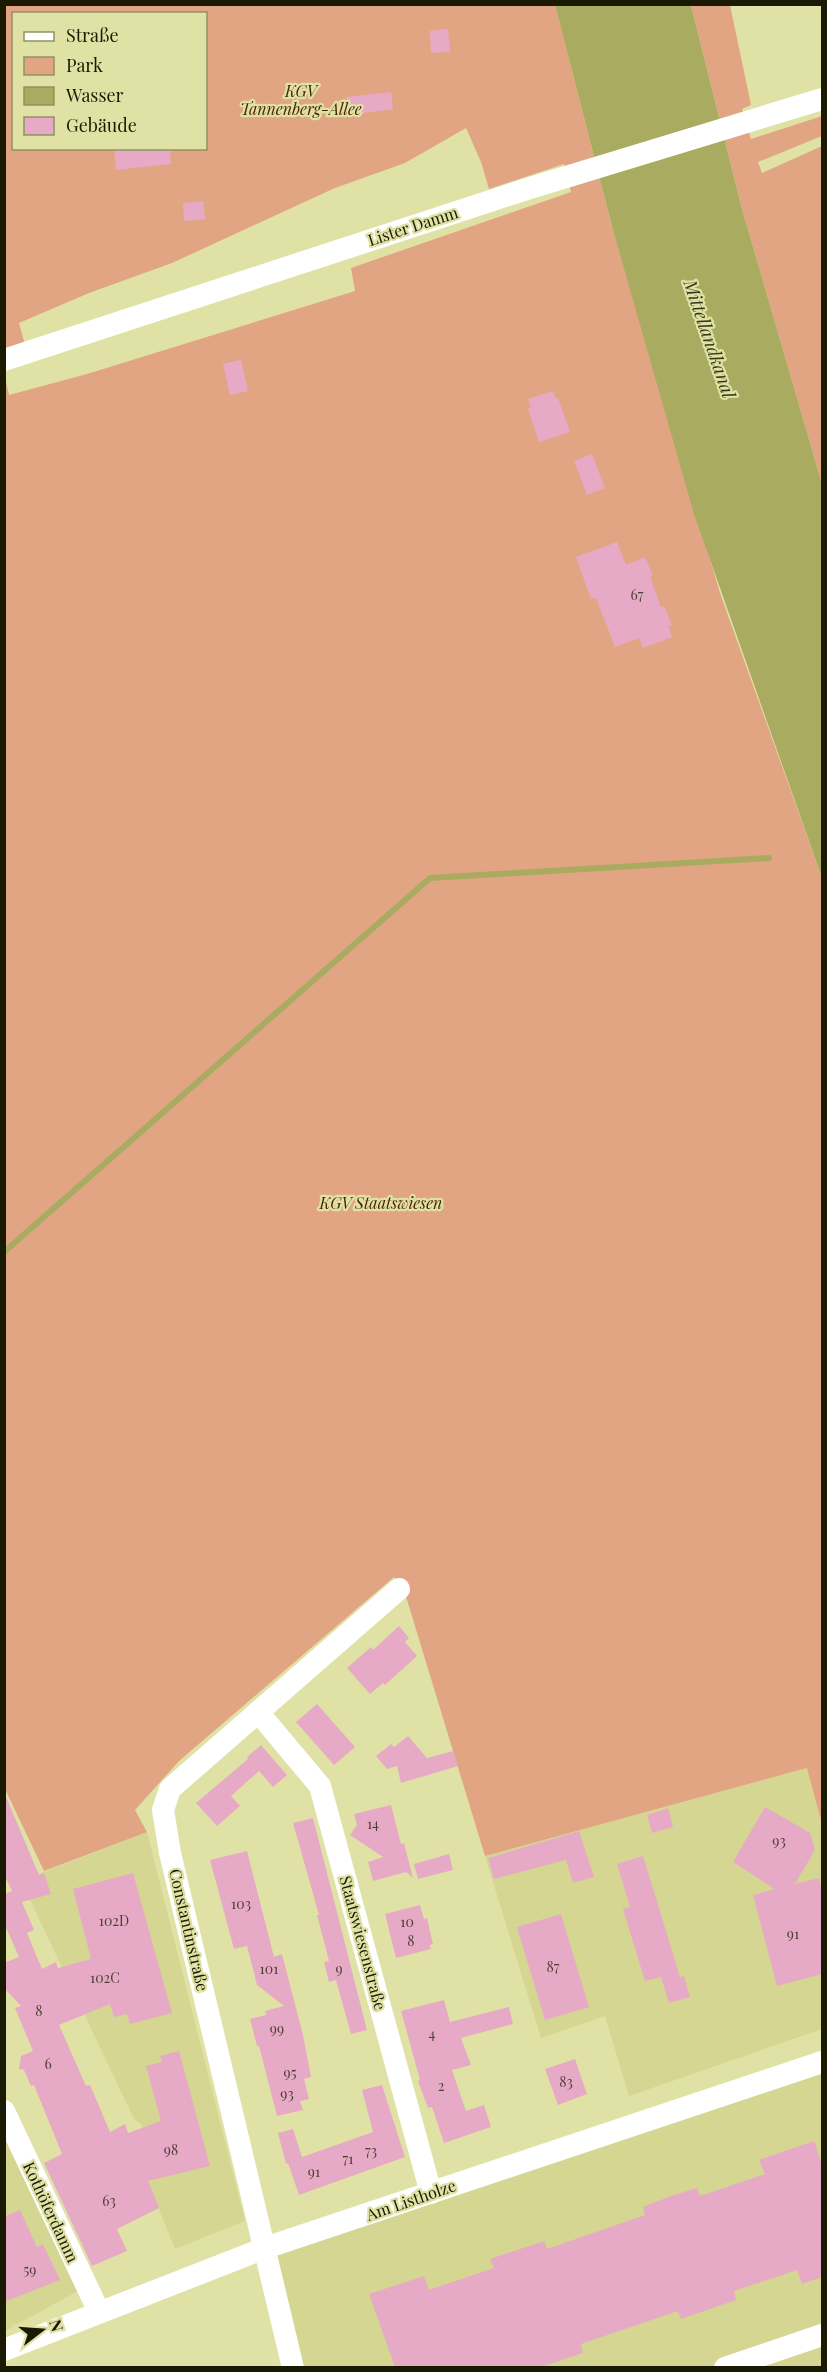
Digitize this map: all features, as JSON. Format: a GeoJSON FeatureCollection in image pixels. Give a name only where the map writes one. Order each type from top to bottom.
{"type":"FeatureCollection","features":[{"type":"Feature","properties":{"kind":"street","name":"Lister Damm"},"geometry":{"type":"LineString","coordinates":[[4,360],[565,177],[822,99]]}},
{"type":"Feature","properties":{"kind":"street","name":"Constantinstraße"},"geometry":{"type":"LineString","coordinates":[[293,2367],[168,1841],[163,1810],[170,1789],[399,1589]]}},
{"type":"Feature","properties":{"kind":"street","name":"Staatswiesenstraße"},"geometry":{"type":"LineString","coordinates":[[258,1712],[320,1786],[432,2193]]}},
{"type":"Feature","properties":{"kind":"street","name":"Am Listholze"},"geometry":{"type":"LineString","coordinates":[[4,2350],[265,2248],[822,2062]]}},
{"type":"Feature","properties":{"kind":"street","name":"Kothöferdamm"},"geometry":{"type":"LineString","coordinates":[[4,2111],[99,2312]]}},
{"type":"Feature","properties":{"kind":"street"},"geometry":{"type":"LineString","coordinates":[[725,2367],[822,2335]]}},
{"type":"Feature","properties":{"kind":"shaded area"},"geometry":{"type":"Polygon","coordinates":[[[808,1768],[822,1824],[822,2029],[629,2096],[605,2016],[541,2038],[485,1856],[808,1768]]]}},
{"type":"Feature","properties":{"kind":"shaded area"},"geometry":{"type":"Polygon","coordinates":[[[147,1832],[245,2221],[175,2249],[148,2182],[154,2179],[142,2125],[134,2119],[21,1881],[147,1832]]]}},
{"type":"Feature","properties":{"kind":"shaded area"},"geometry":{"type":"Polygon","coordinates":[[[822,2062],[822,2367],[293,2367],[265,2248],[822,2062]]]}},
{"type":"Feature","properties":{"kind":"shaded area"},"geometry":{"type":"Polygon","coordinates":[[[4,2122],[80,2290],[5,2331],[4,2331],[4,2122]]]}},
{"type":"Feature","properties":{"kind":"green space","name":"KGV Staatswiesen"},"geometry":{"type":"Polygon","coordinates":[[[5,5],[555,5],[613,230],[720,593],[822,878],[822,1824],[807,1768],[485,1856],[404,1590],[394,1577],[179,1761],[135,1810],[147,1832],[44,1871],[4,1787],[5,377],[9,395],[87,374],[355,291],[351,268],[571,192],[564,164],[489,189],[481,162],[466,128],[405,163],[335,188],[172,263],[89,293],[19,323],[25,345],[5,351],[5,5]]]}},
{"type":"Feature","properties":{"kind":"green space"},"geometry":{"type":"Polygon","coordinates":[[[691,5],[730,5],[751,105],[742,109],[751,139],[822,116],[822,136],[758,162],[762,173],[822,146],[822,484],[742,209],[691,5]]]}},
{"type":"Feature","properties":{"kind":"water","name":"Mittellandkanal"},"geometry":{"type":"Polygon","coordinates":[[[555,5],[691,5],[742,209],[822,484],[822,878],[694,514],[613,230],[555,5]]]}},
{"type":"Feature","properties":{"kind":"building"},"geometry":{"type":"Polygon","coordinates":[[[448,29],[450,52],[431,53],[430,31],[448,29]]]}},
{"type":"Feature","properties":{"kind":"building"},"geometry":{"type":"Polygon","coordinates":[[[391,92],[393,109],[348,115],[346,97],[391,92]]]}},
{"type":"Feature","properties":{"kind":"building"},"geometry":{"type":"Polygon","coordinates":[[[114,150],[170,150],[171,164],[116,170],[114,150]]]}},
{"type":"Feature","properties":{"kind":"building"},"geometry":{"type":"Polygon","coordinates":[[[203,201],[205,219],[184,221],[183,203],[203,201]]]}},
{"type":"Feature","properties":{"kind":"building"},"geometry":{"type":"Polygon","coordinates":[[[241,360],[248,391],[230,395],[223,364],[241,360]]]}},
{"type":"Feature","properties":{"kind":"building"},"geometry":{"type":"Polygon","coordinates":[[[553,391],[556,399],[558,398],[570,432],[539,442],[528,409],[531,408],[528,399],[553,391]]]}},
{"type":"Feature","properties":{"kind":"building"},"geometry":{"type":"Polygon","coordinates":[[[592,454],[605,488],[587,495],[574,461],[592,454]]]}},
{"type":"Feature","properties":{"kind":"building"},"geometry":{"type":"Polygon","coordinates":[[[617,542],[626,565],[645,557],[653,576],[650,577],[661,607],[664,606],[672,625],[668,626],[672,637],[643,648],[639,638],[615,647],[596,598],[591,599],[576,557],[617,542]]]}},
{"type":"Feature","properties":{"kind":"building"},"geometry":{"type":"Polygon","coordinates":[[[399,1626],[409,1638],[405,1642],[417,1656],[385,1685],[383,1683],[370,1694],[347,1668],[371,1647],[373,1650],[399,1626]]]}},
{"type":"Feature","properties":{"kind":"building"},"geometry":{"type":"Polygon","coordinates":[[[317,1704],[355,1747],[334,1765],[296,1722],[317,1704]]]}},
{"type":"Feature","properties":{"kind":"building"},"geometry":{"type":"Polygon","coordinates":[[[408,1736],[427,1758],[453,1751],[458,1766],[401,1783],[397,1766],[387,1769],[376,1756],[391,1744],[394,1747],[408,1736]]]}},
{"type":"Feature","properties":{"kind":"building"},"geometry":{"type":"Polygon","coordinates":[[[261,1745],[287,1775],[273,1787],[259,1771],[231,1796],[240,1806],[217,1826],[196,1803],[261,1745]]]}},
{"type":"Feature","properties":{"kind":"building"},"geometry":{"type":"Polygon","coordinates":[[[4,1792],[39,1875],[44,1873],[51,1894],[22,1902],[34,1930],[27,1933],[42,1969],[56,1962],[58,1968],[91,1959],[73,1889],[133,1873],[172,2013],[130,2024],[127,2014],[114,2017],[110,2004],[59,2025],[86,2086],[90,2085],[110,2132],[125,2124],[128,2133],[161,2121],[146,2066],[162,2062],[160,2056],[179,2051],[210,2166],[148,2181],[159,2208],[117,2229],[127,2251],[92,2266],[44,2163],[62,2154],[34,2085],[31,2086],[24,2070],[19,2069],[21,2056],[33,2051],[15,2008],[21,2006],[4,1988],[4,1963],[19,1957],[4,1923],[4,1894],[12,1891],[4,1874],[4,1792]]]}},
{"type":"Feature","properties":{"kind":"building"},"geometry":{"type":"Polygon","coordinates":[[[391,1805],[413,1878],[406,1872],[373,1881],[368,1862],[383,1857],[350,1835],[357,1825],[354,1814],[391,1805]]]}},
{"type":"Feature","properties":{"kind":"building"},"geometry":{"type":"Polygon","coordinates":[[[765,1807],[810,1833],[815,1850],[795,1884],[819,1878],[822,1892],[822,1974],[777,1986],[753,1895],[775,1889],[733,1862],[765,1807]]]}},
{"type":"Feature","properties":{"kind":"building"},"geometry":{"type":"Polygon","coordinates":[[[668,1808],[673,1827],[652,1833],[647,1815],[668,1808]]]}},
{"type":"Feature","properties":{"kind":"building"},"geometry":{"type":"Polygon","coordinates":[[[313,1818],[367,2030],[351,2034],[336,1980],[329,1982],[324,1962],[329,1961],[317,1915],[319,1915],[293,1823],[313,1818]]]}},
{"type":"Feature","properties":{"kind":"building"},"geometry":{"type":"Polygon","coordinates":[[[579,1831],[594,1877],[573,1883],[566,1860],[494,1879],[488,1858],[579,1831]]]}},
{"type":"Feature","properties":{"kind":"building"},"geometry":{"type":"Polygon","coordinates":[[[247,1851],[274,1957],[282,1954],[303,2035],[311,2077],[304,2079],[309,2099],[300,2101],[303,2110],[277,2116],[250,2019],[266,2015],[265,2011],[284,2006],[257,1985],[247,1946],[234,1949],[210,1860],[247,1851]]]}},
{"type":"Feature","properties":{"kind":"building"},"geometry":{"type":"Polygon","coordinates":[[[449,1854],[453,1870],[418,1879],[414,1864],[449,1854]]]}},
{"type":"Feature","properties":{"kind":"building"},"geometry":{"type":"Polygon","coordinates":[[[643,1856],[680,1977],[684,1976],[690,1997],[669,2003],[661,1977],[645,1981],[623,1909],[630,1907],[617,1864],[643,1856]]]}},
{"type":"Feature","properties":{"kind":"building"},"geometry":{"type":"Polygon","coordinates":[[[420,1905],[424,1919],[427,1918],[433,1944],[430,1945],[431,1949],[396,1958],[385,1914],[420,1905]]]}},
{"type":"Feature","properties":{"kind":"building"},"geometry":{"type":"Polygon","coordinates":[[[561,1914],[589,2007],[545,2020],[517,1927],[561,1914]]]}},
{"type":"Feature","properties":{"kind":"building"},"geometry":{"type":"Polygon","coordinates":[[[444,2000],[450,2022],[509,2007],[513,2024],[461,2038],[471,2065],[452,2070],[466,2111],[484,2105],[491,2127],[444,2143],[432,2107],[428,2108],[418,2081],[420,2080],[401,2011],[444,2000]]]}},
{"type":"Feature","properties":{"kind":"building"},"geometry":{"type":"Polygon","coordinates":[[[575,2059],[587,2094],[558,2105],[545,2069],[575,2059]]]}},
{"type":"Feature","properties":{"kind":"building"},"geometry":{"type":"Polygon","coordinates":[[[382,2085],[405,2157],[299,2195],[288,2163],[286,2164],[278,2133],[293,2129],[302,2157],[373,2132],[362,2090],[382,2085]]]}},
{"type":"Feature","properties":{"kind":"building"},"geometry":{"type":"Polygon","coordinates":[[[814,2141],[822,2164],[822,2277],[802,2284],[797,2270],[734,2291],[736,2300],[681,2319],[678,2311],[581,2344],[583,2353],[541,2367],[395,2367],[369,2294],[424,2276],[429,2290],[494,2268],[490,2259],[544,2241],[547,2249],[645,2215],[643,2207],[671,2196],[697,2188],[700,2196],[765,2174],[759,2160],[814,2141]]]}},
{"type":"Feature","properties":{"kind":"building"},"geometry":{"type":"Polygon","coordinates":[[[20,2210],[37,2247],[43,2244],[60,2280],[4,2302],[4,2217],[20,2210]]]}},
{"type":"Feature","properties":{"kind":"waterway"},"geometry":{"type":"LineString","coordinates":[[4,1252],[430,878],[769,858]]}},
{"type":"Feature","properties":{"kind":"park label","name":"KGV Tannenberg-Allee"},"geometry":{"type":"Point","coordinates":[301,100]}}]}
